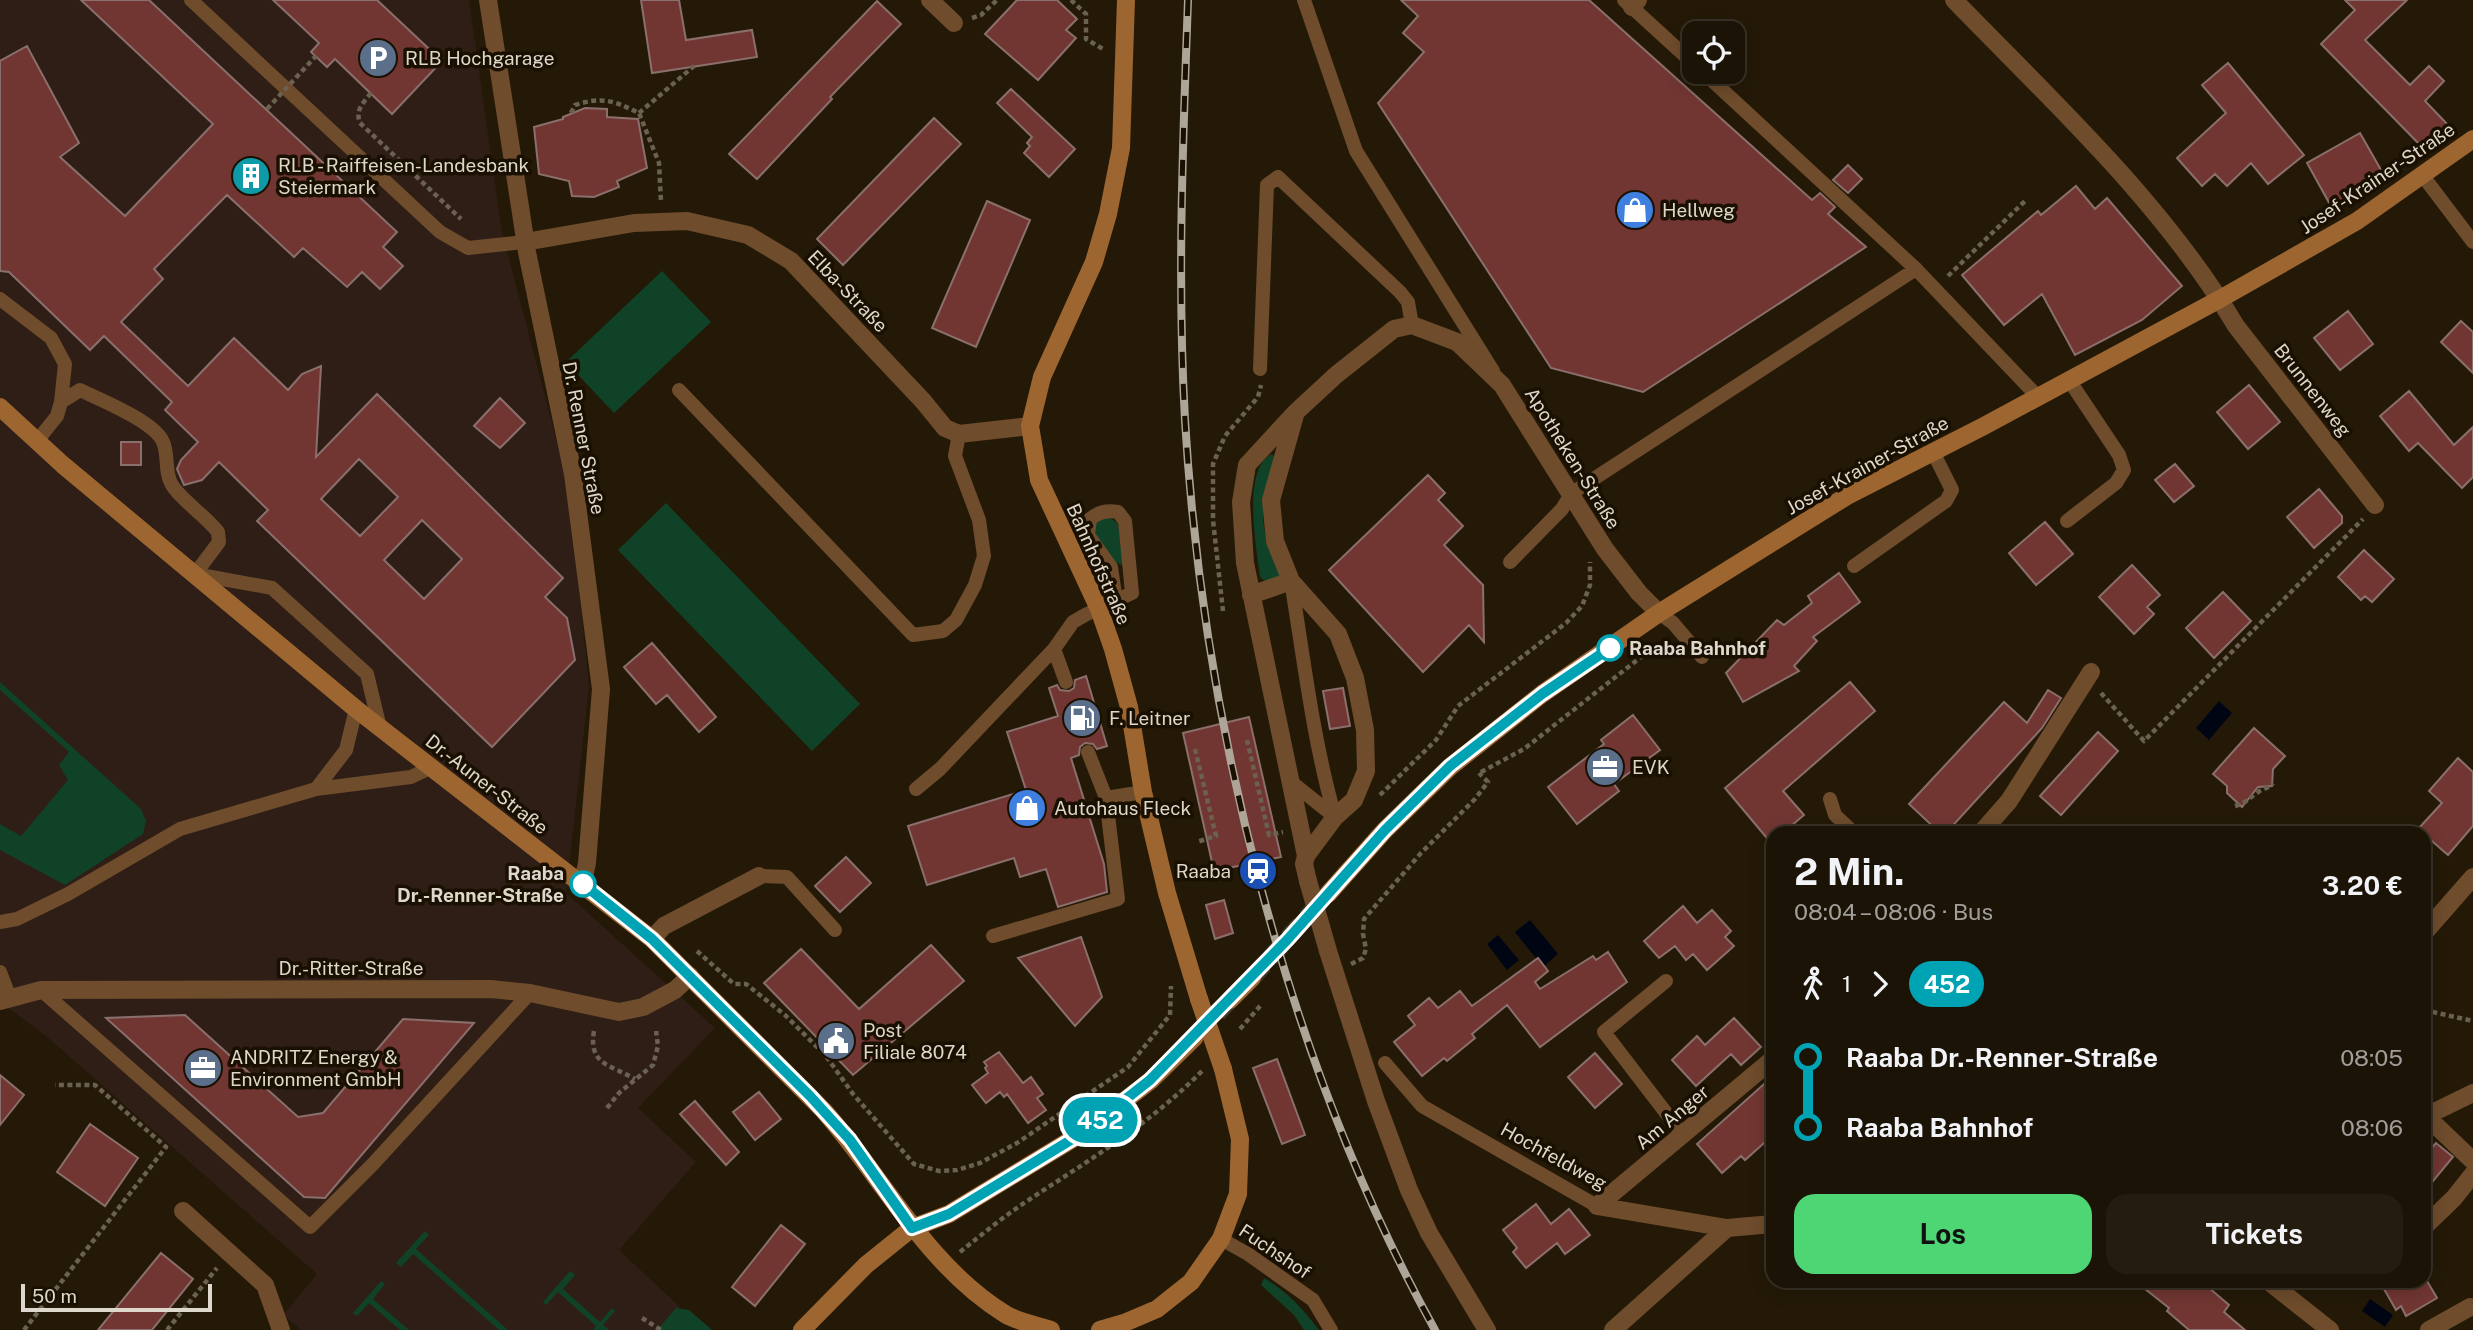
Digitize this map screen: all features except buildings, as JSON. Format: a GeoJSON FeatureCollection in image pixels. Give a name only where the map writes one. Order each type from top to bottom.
{"type":"FeatureCollection","features":[{"type":"Feature","properties":{"kind":"main road","name":"Bahnhofstraße"},"geometry":{"type":"LineString","coordinates":[[1100,1330],[1157,1309],[1191,1282],[1221,1239],[1238,1194],[1240,1139],[1223,1069],[1167,893],[1143,792],[1129,707],[1099,608],[1039,480],[1030,426],[1042,377],[1094,262],[1108,214],[1121,148],[1126,0]]}},
{"type":"Feature","properties":{"kind":"main road","name":"Josef-Krainer-Straße"},"geometry":{"type":"LineString","coordinates":[[1328,894],[1385,830],[1450,766],[1542,694],[1659,613],[1847,496],[2220,299],[2357,221],[2473,139]]}},
{"type":"Feature","properties":{"kind":"main road","name":"Dr.-Auner-Straße"},"geometry":{"type":"LineString","coordinates":[[0,407],[356,709],[652,939],[841,1130],[912,1228]]}},
{"type":"Feature","properties":{"kind":"main road"},"geometry":{"type":"LineString","coordinates":[[1230,1000],[1252,978]]}},
{"type":"Feature","properties":{"kind":"main road"},"geometry":{"type":"LineString","coordinates":[[802,1330],[866,1265],[912,1228],[949,1214],[1084,1132],[1150,1080],[1195,1037]]}},
{"type":"Feature","properties":{"kind":"main road"},"geometry":{"type":"LineString","coordinates":[[912,1228],[958,1279],[1007,1316],[1051,1330]]}},
{"type":"Feature","properties":{"kind":"street","name":"Dr. Renner Straße"},"geometry":{"type":"LineString","coordinates":[[488,0],[525,242],[573,474],[601,689],[587,863],[582,886]]}},
{"type":"Feature","properties":{"kind":"street"},"geometry":{"type":"LineString","coordinates":[[930,0],[954,23]]}},
{"type":"Feature","properties":{"kind":"street","name":"Brunnenweg"},"geometry":{"type":"LineString","coordinates":[[1954,0],[2123,173],[2220,299],[2236,326],[2375,505]]}},
{"type":"Feature","properties":{"kind":"street","name":"Elba-Straße"},"geometry":{"type":"LineString","coordinates":[[525,242],[634,223],[674,221],[687,221],[748,235],[791,261],[923,401],[945,428],[959,434]]}},
{"type":"Feature","properties":{"kind":"street"},"geometry":{"type":"LineString","coordinates":[[1306,856],[1245,562],[1241,502],[1247,465],[1296,412],[1336,375],[1394,330],[1412,325],[1457,342],[1502,385]]}},
{"type":"Feature","properties":{"kind":"street","name":"Apotheken-Straße"},"geometry":{"type":"LineString","coordinates":[[1502,385],[1605,549],[1639,593],[1659,613]]}},
{"type":"Feature","properties":{"kind":"street"},"geometry":{"type":"LineString","coordinates":[[1296,412],[1271,500],[1275,541],[1291,581],[1338,634],[1358,691],[1365,730],[1366,771],[1354,800],[1335,817],[1306,856],[1304,864],[1328,951],[1376,1101],[1409,1190],[1429,1233],[1487,1330]]}},
{"type":"Feature","properties":{"kind":"street"},"geometry":{"type":"LineString","coordinates":[[959,434],[1030,426]]}},
{"type":"Feature","properties":{"kind":"street"},"geometry":{"type":"LineString","coordinates":[[1251,595],[1291,581]]}},
{"type":"Feature","properties":{"kind":"street"},"geometry":{"type":"LineString","coordinates":[[1987,826],[2009,801],[2089,674]]}},
{"type":"Feature","properties":{"kind":"street"},"geometry":{"type":"LineString","coordinates":[[652,939],[664,926],[759,876]]}},
{"type":"Feature","properties":{"kind":"street"},"geometry":{"type":"LineString","coordinates":[[2431,925],[2473,877]]}},
{"type":"Feature","properties":{"kind":"street","name":"Dr.-Ritter-Straße"},"geometry":{"type":"LineString","coordinates":[[5,999],[41,990],[491,989],[530,993],[618,1012],[643,1007],[675,990],[690,976]]}},
{"type":"Feature","properties":{"kind":"street","name":"Am Anger"},"geometry":{"type":"LineString","coordinates":[[1597,1206],[1766,1065]]}},
{"type":"Feature","properties":{"kind":"street"},"geometry":{"type":"LineString","coordinates":[[2431,1113],[2473,1093]]}},
{"type":"Feature","properties":{"kind":"street"},"geometry":{"type":"LineString","coordinates":[[2431,1122],[2473,1161]]}},
{"type":"Feature","properties":{"kind":"street"},"geometry":{"type":"LineString","coordinates":[[2431,1220],[2473,1174]]}},
{"type":"Feature","properties":{"kind":"street","name":"Hochfeldweg"},"geometry":{"type":"LineString","coordinates":[[1597,1206],[1727,1228],[1766,1225]]}},
{"type":"Feature","properties":{"kind":"street"},"geometry":{"type":"LineString","coordinates":[[183,1211],[265,1285],[281,1330]]}},
{"type":"Feature","properties":{"kind":"street"},"geometry":{"type":"LineString","coordinates":[[1613,1330],[1727,1228]]}},
{"type":"Feature","properties":{"kind":"street"},"geometry":{"type":"LineString","coordinates":[[2278,1288],[2330,1330]]}},
{"type":"Feature","properties":{"kind":"street"},"geometry":{"type":"LineString","coordinates":[[2429,1330],[2470,1307]]}},
{"type":"Feature","properties":{"kind":"lane"},"geometry":{"type":"LineString","coordinates":[[191,0],[440,232],[468,248],[525,242]]}},
{"type":"Feature","properties":{"kind":"lane","name":"Apotheken-Straße"},"geometry":{"type":"LineString","coordinates":[[1304,0],[1356,151],[1502,385]]}},
{"type":"Feature","properties":{"kind":"lane"},"geometry":{"type":"LineString","coordinates":[[1631,2],[1682,52]]}},
{"type":"Feature","properties":{"kind":"lane"},"geometry":{"type":"LineString","coordinates":[[1716,84],[1916,269],[2038,397]]}},
{"type":"Feature","properties":{"kind":"lane"},"geometry":{"type":"LineString","coordinates":[[2423,176],[2473,242]]}},
{"type":"Feature","properties":{"kind":"lane"},"geometry":{"type":"LineString","coordinates":[[1260,369],[1267,185],[1278,177],[1400,292],[1408,302],[1412,325]]}},
{"type":"Feature","properties":{"kind":"lane"},"geometry":{"type":"LineString","coordinates":[[1510,562],[1562,509],[1572,493],[1916,269]]}},
{"type":"Feature","properties":{"kind":"lane"},"geometry":{"type":"LineString","coordinates":[[0,299],[51,338],[65,364],[57,416],[37,441]]}},
{"type":"Feature","properties":{"kind":"lane"},"geometry":{"type":"LineString","coordinates":[[2067,522],[2116,483],[2124,470],[2119,455],[2069,380]]}},
{"type":"Feature","properties":{"kind":"lane"},"geometry":{"type":"LineString","coordinates":[[61,402],[80,390],[141,420],[159,432],[165,445],[166,467],[172,485],[218,532],[219,542],[195,574],[272,589],[367,674],[380,728]]}},
{"type":"Feature","properties":{"kind":"lane"},"geometry":{"type":"LineString","coordinates":[[679,390],[913,635],[943,631],[956,620],[975,585],[984,556],[979,520],[955,456],[959,434]]}},
{"type":"Feature","properties":{"kind":"lane"},"geometry":{"type":"LineString","coordinates":[[1853,566],[1946,501],[1952,490],[1933,452]]}},
{"type":"Feature","properties":{"kind":"lane"},"geometry":{"type":"LineString","coordinates":[[916,789],[940,769],[1054,649],[1073,622],[1099,608],[1116,601],[1132,593],[1125,522],[1118,512],[1108,510],[1090,519],[1088,535],[1111,568],[1116,601]]}},
{"type":"Feature","properties":{"kind":"lane"},"geometry":{"type":"LineString","coordinates":[[1291,581],[1320,754],[1335,817]]}},
{"type":"Feature","properties":{"kind":"lane"},"geometry":{"type":"LineString","coordinates":[[1659,613],[1672,623],[1702,657]]}},
{"type":"Feature","properties":{"kind":"lane"},"geometry":{"type":"LineString","coordinates":[[1054,649],[1066,682]]}},
{"type":"Feature","properties":{"kind":"lane"},"geometry":{"type":"LineString","coordinates":[[316,789],[346,750],[356,709]]}},
{"type":"Feature","properties":{"kind":"lane"},"geometry":{"type":"LineString","coordinates":[[993,936],[1118,899],[1106,798],[1088,752]]}},
{"type":"Feature","properties":{"kind":"lane"},"geometry":{"type":"LineString","coordinates":[[0,922],[18,919],[68,894],[180,830],[316,789],[411,777],[432,767]]}},
{"type":"Feature","properties":{"kind":"lane"},"geometry":{"type":"LineString","coordinates":[[1290,781],[1335,817]]}},
{"type":"Feature","properties":{"kind":"lane"},"geometry":{"type":"LineString","coordinates":[[1106,798],[1143,792]]}},
{"type":"Feature","properties":{"kind":"lane"},"geometry":{"type":"LineString","coordinates":[[1830,799],[1835,815],[1847,826]]}},
{"type":"Feature","properties":{"kind":"lane"},"geometry":{"type":"LineString","coordinates":[[759,876],[787,877],[835,930]]}},
{"type":"Feature","properties":{"kind":"lane"},"geometry":{"type":"LineString","coordinates":[[0,972],[5,999]]}},
{"type":"Feature","properties":{"kind":"lane"},"geometry":{"type":"LineString","coordinates":[[1666,981],[1604,1032],[1683,1135]]}},
{"type":"Feature","properties":{"kind":"lane"},"geometry":{"type":"LineString","coordinates":[[41,990],[310,1227],[373,1164],[530,993]]}},
{"type":"Feature","properties":{"kind":"lane","name":"Hochfeldweg"},"geometry":{"type":"LineString","coordinates":[[1385,1063],[1422,1106],[1597,1206]]}},
{"type":"Feature","properties":{"kind":"lane","name":"Fuchshof"},"geometry":{"type":"LineString","coordinates":[[1221,1239],[1248,1254],[1313,1300],[1331,1330]]}},
{"type":"Feature","properties":{"kind":"path"},"geometry":{"type":"LineString","coordinates":[[954,23],[981,16],[997,0]]}},
{"type":"Feature","properties":{"kind":"path"},"geometry":{"type":"LineString","coordinates":[[1071,0],[1086,14],[1086,39],[1108,52]]}},
{"type":"Feature","properties":{"kind":"path"},"geometry":{"type":"LineString","coordinates":[[267,109],[316,56]]}},
{"type":"Feature","properties":{"kind":"path"},"geometry":{"type":"LineString","coordinates":[[639,113],[694,66]]}},
{"type":"Feature","properties":{"kind":"path"},"geometry":{"type":"LineString","coordinates":[[371,93],[359,107],[357,116],[360,123],[488,245]]}},
{"type":"Feature","properties":{"kind":"path"},"geometry":{"type":"LineString","coordinates":[[571,113],[575,106],[582,103],[611,100],[639,113],[659,163],[661,206]]}},
{"type":"Feature","properties":{"kind":"path"},"geometry":{"type":"LineString","coordinates":[[1935,289],[2026,200]]}},
{"type":"Feature","properties":{"kind":"path"},"geometry":{"type":"LineString","coordinates":[[2089,674],[2144,741],[2375,505]]}},
{"type":"Feature","properties":{"kind":"path"},"geometry":{"type":"LineString","coordinates":[[1379,796],[1436,740],[1458,706],[1566,623],[1583,606],[1590,585],[1590,560]]}},
{"type":"Feature","properties":{"kind":"path"},"geometry":{"type":"LineString","coordinates":[[1471,777],[1524,749],[1641,657]]}},
{"type":"Feature","properties":{"kind":"path"},"geometry":{"type":"LineString","coordinates":[[1247,740],[1269,835],[1300,829]]}},
{"type":"Feature","properties":{"kind":"path"},"geometry":{"type":"LineString","coordinates":[[1195,749],[1216,836],[1197,842]]}},
{"type":"Feature","properties":{"kind":"path"},"geometry":{"type":"LineString","coordinates":[[1334,970],[1363,958],[1366,949],[1364,919],[1421,853],[1475,799],[1488,782],[1479,773]]}},
{"type":"Feature","properties":{"kind":"path"},"geometry":{"type":"LineString","coordinates":[[2235,806],[2246,803],[2273,783]]}},
{"type":"Feature","properties":{"kind":"path"},"geometry":{"type":"LineString","coordinates":[[703,956],[734,984],[746,984],[785,1015],[826,1056],[853,1094],[914,1164],[939,1171],[957,1170],[979,1163],[1017,1143],[1128,1067],[1170,1015],[1172,990],[1169,979]]}},
{"type":"Feature","properties":{"kind":"path"},"geometry":{"type":"LineString","coordinates":[[1240,1029],[1261,1005]]}},
{"type":"Feature","properties":{"kind":"path"},"geometry":{"type":"LineString","coordinates":[[2431,1012],[2473,1021]]}},
{"type":"Feature","properties":{"kind":"path"},"geometry":{"type":"LineString","coordinates":[[594,1031],[591,1046],[598,1060],[636,1079]]}},
{"type":"Feature","properties":{"kind":"path"},"geometry":{"type":"LineString","coordinates":[[607,1108],[619,1093],[653,1065],[659,1046],[656,1031]]}},
{"type":"Feature","properties":{"kind":"path"},"geometry":{"type":"LineString","coordinates":[[945,1264],[1022,1204],[1121,1139],[1166,1105],[1205,1068]]}},
{"type":"Feature","properties":{"kind":"path"},"geometry":{"type":"LineString","coordinates":[[24,1330],[166,1147],[95,1086],[55,1085]]}},
{"type":"Feature","properties":{"kind":"path"},"geometry":{"type":"LineString","coordinates":[[167,1330],[229,1254]]}},
{"type":"Feature","properties":{"kind":"path"},"geometry":{"type":"LineString","coordinates":[[642,1318],[661,1330]]}},
{"type":"Feature","properties":{"kind":"shaded area"},"geometry":{"type":"Polygon","coordinates":[[[0,0],[469,0],[502,232],[568,484],[589,686],[566,893],[715,1028],[638,1108],[696,1162],[619,1250],[680,1307],[661,1330],[301,1330],[283,1315],[317,1274],[46,1036],[0,1002],[0,0]]]}},
{"type":"Feature","properties":{"kind":"shaded area"},"geometry":{"type":"Polygon","coordinates":[[[2219,701],[2232,713],[2209,740],[2196,728],[2219,701]]]}},
{"type":"Feature","properties":{"kind":"shaded area"},"geometry":{"type":"Polygon","coordinates":[[[1530,920],[1558,954],[1543,967],[1515,932],[1530,920]]]}},
{"type":"Feature","properties":{"kind":"shaded area"},"geometry":{"type":"Polygon","coordinates":[[[1498,935],[1519,960],[1507,970],[1487,944],[1498,935]]]}},
{"type":"Feature","properties":{"kind":"shaded area"},"geometry":{"type":"Polygon","coordinates":[[[2370,1299],[2393,1315],[2385,1327],[2362,1311],[2370,1299]]]}},
{"type":"Feature","properties":{"kind":"green space"},"geometry":{"type":"Polygon","coordinates":[[[662,271],[711,322],[614,413],[566,362],[662,271]]]}},
{"type":"Feature","properties":{"kind":"green space"},"geometry":{"type":"Polygon","coordinates":[[[1272,454],[1276,459],[1265,491],[1263,519],[1269,547],[1281,578],[1265,581],[1260,577],[1256,548],[1254,492],[1262,462],[1272,454]]]}},
{"type":"Feature","properties":{"kind":"green space"},"geometry":{"type":"Polygon","coordinates":[[[666,503],[860,704],[812,751],[618,550],[666,503]]]}},
{"type":"Feature","properties":{"kind":"green space"},"geometry":{"type":"Polygon","coordinates":[[[1108,517],[1118,523],[1122,565],[1106,553],[1094,532],[1098,521],[1108,517]]]}},
{"type":"Feature","properties":{"kind":"green space"},"geometry":{"type":"Polygon","coordinates":[[[0,682],[141,809],[146,821],[143,834],[65,885],[0,850],[0,824],[21,836],[68,780],[59,765],[69,752],[0,690],[0,682]]]}},
{"type":"Feature","properties":{"kind":"green space"},"geometry":{"type":"Polygon","coordinates":[[[425,1231],[429,1235],[416,1249],[508,1330],[499,1330],[413,1254],[401,1267],[396,1263],[425,1231]]]}},
{"type":"Feature","properties":{"kind":"green space"},"geometry":{"type":"Polygon","coordinates":[[[570,1271],[575,1275],[563,1289],[600,1322],[612,1308],[615,1311],[603,1325],[609,1330],[593,1330],[596,1326],[558,1292],[546,1305],[543,1302],[570,1271]]]}},
{"type":"Feature","properties":{"kind":"green space"},"geometry":{"type":"Polygon","coordinates":[[[1264,1278],[1294,1301],[1319,1330],[1304,1330],[1294,1315],[1261,1285],[1264,1278]]]}},
{"type":"Feature","properties":{"kind":"green space"},"geometry":{"type":"Polygon","coordinates":[[[381,1281],[385,1284],[373,1299],[409,1330],[400,1330],[369,1303],[357,1316],[353,1313],[381,1281]]]}},
{"type":"Feature","properties":{"kind":"green space"},"geometry":{"type":"Polygon","coordinates":[[[676,1308],[689,1310],[712,1330],[657,1330],[676,1308]]]}},
{"type":"Feature","properties":{"kind":"tunnel"},"geometry":{"type":"LineString","coordinates":[[1252,978],[1323,899]]}},
{"type":"Feature","properties":{"kind":"tunnel"},"geometry":{"type":"LineString","coordinates":[[1199,1033],[1230,1000]]}},
{"type":"Feature","properties":{"kind":"railway"},"geometry":{"type":"LineString","coordinates":[[1188,0],[1181,315],[1185,420],[1195,535],[1211,653],[1233,771],[1261,889],[1296,1005],[1336,1118],[1383,1227],[1435,1330]]}},
{"type":"Feature","properties":{"kind":"bus line","name":"452"},"geometry":{"type":"LineString","coordinates":[[583,884],[582,886],[652,939],[810,1096],[850,1140],[912,1228],[949,1214],[1084,1132],[1150,1080],[1287,940],[1385,830],[1450,766],[1542,694],[1610,648]]}},
{"type":"Feature","properties":{"kind":"place","name":"RLB Hochgarage"},"geometry":{"type":"Point","coordinates":[378,58]}},
{"type":"Feature","properties":{"kind":"place","name":"RLB - Raiffeisen-Landesbank Steiermark"},"geometry":{"type":"Point","coordinates":[251,176]}},
{"type":"Feature","properties":{"kind":"place","name":"Hellweg"},"geometry":{"type":"Point","coordinates":[1635,210]}},
{"type":"Feature","properties":{"kind":"place","name":"Raaba Bahnhof"},"geometry":{"type":"Point","coordinates":[1610,648]}},
{"type":"Feature","properties":{"kind":"place","name":"F. Leitner"},"geometry":{"type":"Point","coordinates":[1082,718]}},
{"type":"Feature","properties":{"kind":"place","name":"EVK"},"geometry":{"type":"Point","coordinates":[1605,767]}},
{"type":"Feature","properties":{"kind":"place","name":"Autohaus Fleck"},"geometry":{"type":"Point","coordinates":[1027,808]}},
{"type":"Feature","properties":{"kind":"place","name":"Raaba"},"geometry":{"type":"Point","coordinates":[1258,871]}},
{"type":"Feature","properties":{"kind":"place","name":"Raaba Dr.-Renner-Straße"},"geometry":{"type":"Point","coordinates":[583,884]}},
{"type":"Feature","properties":{"kind":"place","name":"Post Filiale 8074"},"geometry":{"type":"Point","coordinates":[836,1041]}},
{"type":"Feature","properties":{"kind":"place","name":"ANDRITZ Energy & Environment GmbH"},"geometry":{"type":"Point","coordinates":[203,1068]}}]}
